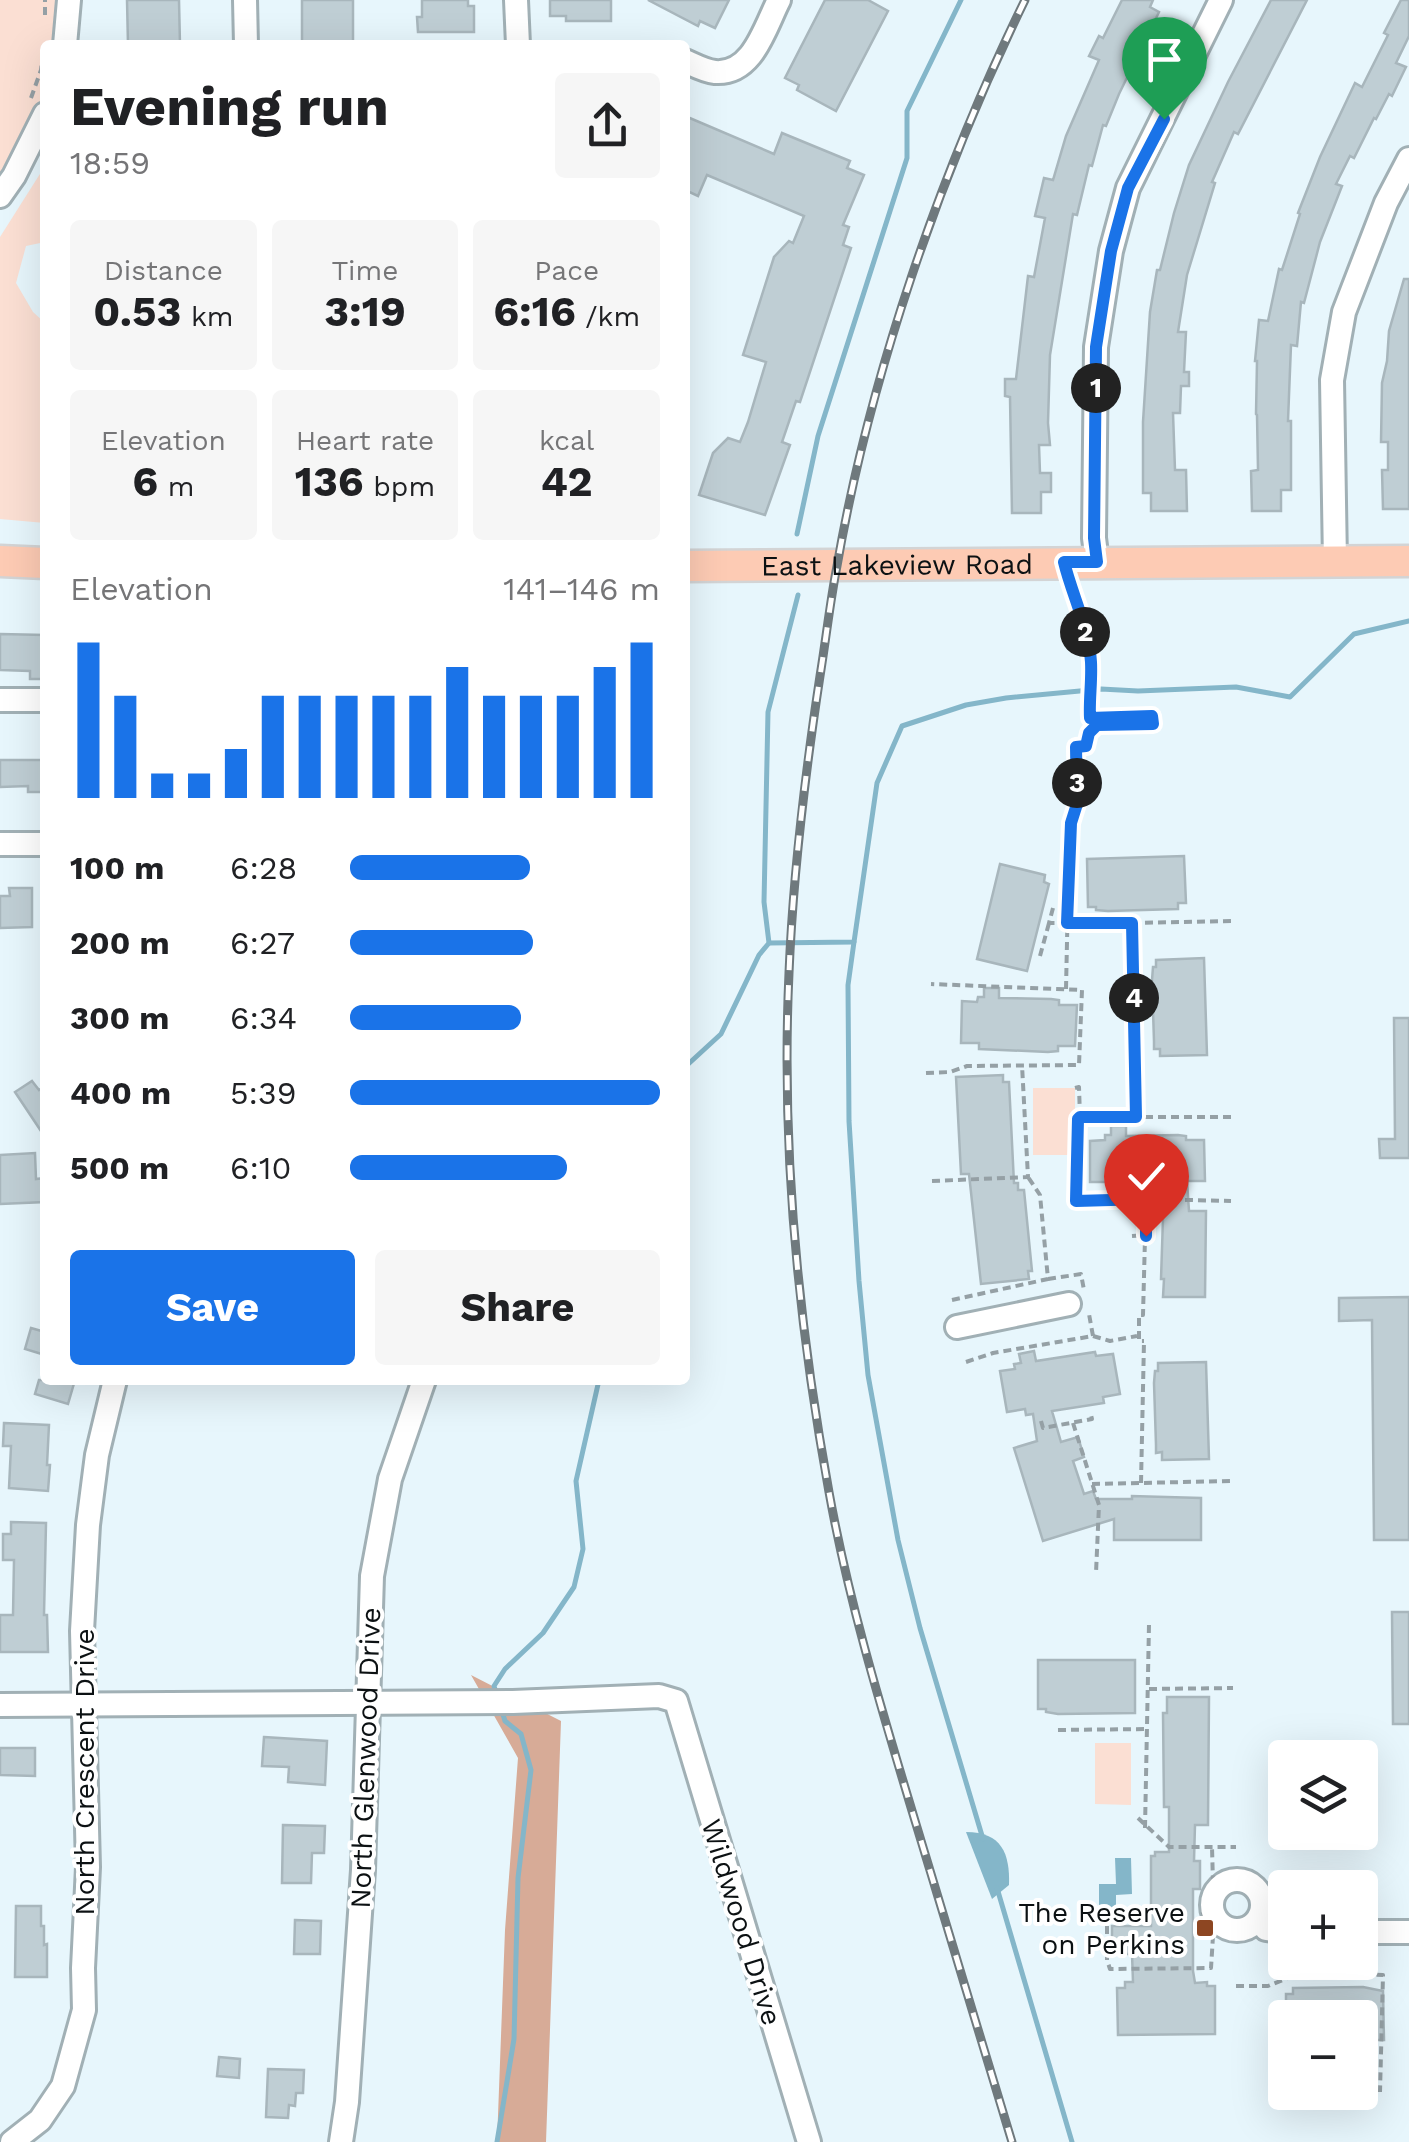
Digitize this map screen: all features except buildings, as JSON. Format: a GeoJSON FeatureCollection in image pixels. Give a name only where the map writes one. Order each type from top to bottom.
{"type":"FeatureCollection","features":[{"type":"Feature","properties":{"kind":"main road"},"geometry":{"type":"LineString","coordinates":[[0,560],[40,563]]}},
{"type":"Feature","properties":{"kind":"main road","name":"East Lakeview Road"},"geometry":{"type":"LineString","coordinates":[[690,566],[1409,562]]}},
{"type":"Feature","properties":{"kind":"street"},"geometry":{"type":"LineString","coordinates":[[55,40],[69,0]]}},
{"type":"Feature","properties":{"kind":"street"},"geometry":{"type":"LineString","coordinates":[[245,0],[246,40]]}},
{"type":"Feature","properties":{"kind":"street"},"geometry":{"type":"LineString","coordinates":[[516,0],[518,40]]}},
{"type":"Feature","properties":{"kind":"street"},"geometry":{"type":"LineString","coordinates":[[690,62],[712,72],[734,70],[749,59],[779,0]]}},
{"type":"Feature","properties":{"kind":"street"},"geometry":{"type":"LineString","coordinates":[[1097,562],[1096,347],[1111,251],[1128,188],[1221,0]]}},
{"type":"Feature","properties":{"kind":"street"},"geometry":{"type":"LineString","coordinates":[[0,196],[14,176],[38,107]]}},
{"type":"Feature","properties":{"kind":"street"},"geometry":{"type":"LineString","coordinates":[[1335,562],[1332,380],[1344,312],[1386,203],[1409,159]]}},
{"type":"Feature","properties":{"kind":"street"},"geometry":{"type":"LineString","coordinates":[[0,700],[40,700]]}},
{"type":"Feature","properties":{"kind":"street"},"geometry":{"type":"LineString","coordinates":[[0,844],[40,844]]}},
{"type":"Feature","properties":{"kind":"street"},"geometry":{"type":"LineString","coordinates":[[956,1327],[1069,1304]]}},
{"type":"Feature","properties":{"kind":"street","name":"North Crescent Drive"},"geometry":{"type":"LineString","coordinates":[[12,2142],[40,2120],[62,2086],[84,2010],[88,1867],[82,1631],[88,1526],[97,1455],[113,1385]]}},
{"type":"Feature","properties":{"kind":"street","name":"North Glenwood Drive"},"geometry":{"type":"LineString","coordinates":[[341,2142],[362,1870],[372,1576],[390,1479],[422,1385]]}},
{"type":"Feature","properties":{"kind":"street","name":"Wildwood Drive"},"geometry":{"type":"LineString","coordinates":[[368,1702],[529,1702],[659,1696],[676,1701],[809,2142]]}},
{"type":"Feature","properties":{"kind":"street"},"geometry":{"type":"LineString","coordinates":[[0,1706],[368,1702]]}},
{"type":"Feature","properties":{"kind":"street"},"geometry":{"type":"LineString","coordinates":[[1259,1919],[1268,1929]]}},
{"type":"Feature","properties":{"kind":"street"},"geometry":{"type":"LineString","coordinates":[[1378,1932],[1409,1932]]}},
{"type":"Feature","properties":{"kind":"path"},"geometry":{"type":"LineString","coordinates":[[46,0],[46,15]]}},
{"type":"Feature","properties":{"kind":"path"},"geometry":{"type":"LineString","coordinates":[[38,107],[40,70]]}},
{"type":"Feature","properties":{"kind":"path"},"geometry":{"type":"LineString","coordinates":[[1064,562],[1091,660],[1090,718],[1152,716],[1153,724],[1097,725],[1089,733],[1086,746],[1076,747],[1077,804],[1071,823],[1066,989]]}},
{"type":"Feature","properties":{"kind":"path"},"geometry":{"type":"LineString","coordinates":[[1040,956],[1053,908]]}},
{"type":"Feature","properties":{"kind":"path"},"geometry":{"type":"LineString","coordinates":[[1049,923],[1231,922]]}},
{"type":"Feature","properties":{"kind":"path"},"geometry":{"type":"LineString","coordinates":[[1132,923],[1136,1117]]}},
{"type":"Feature","properties":{"kind":"path"},"geometry":{"type":"LineString","coordinates":[[926,1073],[968,1066],[1079,1065],[1082,990],[931,984]]}},
{"type":"Feature","properties":{"kind":"path"},"geometry":{"type":"LineString","coordinates":[[952,1300],[1048,1279],[1040,1195],[1028,1178],[1022,1065]]}},
{"type":"Feature","properties":{"kind":"path"},"geometry":{"type":"LineString","coordinates":[[1075,1088],[1079,1087],[1080,1117],[1076,1201],[1230,1201]]}},
{"type":"Feature","properties":{"kind":"path"},"geometry":{"type":"LineString","coordinates":[[1080,1117],[1230,1117]]}},
{"type":"Feature","properties":{"kind":"path"},"geometry":{"type":"LineString","coordinates":[[932,1180],[1028,1178]]}},
{"type":"Feature","properties":{"kind":"path"},"geometry":{"type":"LineString","coordinates":[[1141,1483],[1144,1340],[1139,1340],[1139,1315],[1143,1315],[1146,1199]]}},
{"type":"Feature","properties":{"kind":"path"},"geometry":{"type":"LineString","coordinates":[[1132,1236],[1146,1236]]}},
{"type":"Feature","properties":{"kind":"path"},"geometry":{"type":"LineString","coordinates":[[1093,1336],[1110,1341],[1139,1336]]}},
{"type":"Feature","properties":{"kind":"path"},"geometry":{"type":"LineString","coordinates":[[1041,1421],[1043,1428],[1092,1420],[1091,1415]]}},
{"type":"Feature","properties":{"kind":"path"},"geometry":{"type":"LineString","coordinates":[[1073,1423],[1099,1504],[1096,1573]]}},
{"type":"Feature","properties":{"kind":"path"},"geometry":{"type":"LineString","coordinates":[[1092,1484],[1231,1481]]}},
{"type":"Feature","properties":{"kind":"path"},"geometry":{"type":"LineString","coordinates":[[1145,1825],[1149,1624]]}},
{"type":"Feature","properties":{"kind":"path"},"geometry":{"type":"LineString","coordinates":[[1149,1690],[1233,1688]]}},
{"type":"Feature","properties":{"kind":"path"},"geometry":{"type":"LineString","coordinates":[[1058,1730],[1148,1729]]}},
{"type":"Feature","properties":{"kind":"path"},"geometry":{"type":"LineString","coordinates":[[1138,1818],[1169,1846],[1236,1847]]}},
{"type":"Feature","properties":{"kind":"path"},"geometry":{"type":"LineString","coordinates":[[1107,1926],[1110,1968],[1211,1968],[1213,1936],[1202,1910],[1213,1884],[1212,1847]]}},
{"type":"Feature","properties":{"kind":"path"},"geometry":{"type":"LineString","coordinates":[[1193,1910],[1202,1910]]}},
{"type":"Feature","properties":{"kind":"path"},"geometry":{"type":"LineString","coordinates":[[1236,1986],[1268,1986],[1300,1972],[1382,1976],[1380,2092]]}},
{"type":"Feature","properties":{"kind":"shaded area"},"geometry":{"type":"Polygon","coordinates":[[[0,0],[68,0],[64,40],[40,40],[40,119],[0,194],[0,0]]]}},
{"type":"Feature","properties":{"kind":"shaded area"},"geometry":{"type":"Polygon","coordinates":[[[40,174],[40,243],[26,246],[16,283],[40,318],[40,523],[0,519],[0,237],[40,174]]]}},
{"type":"Feature","properties":{"kind":"shaded area"},"geometry":{"type":"Polygon","coordinates":[[[1033,1088],[1075,1088],[1075,1155],[1033,1155],[1033,1088]]]}},
{"type":"Feature","properties":{"kind":"shaded area"},"geometry":{"type":"Polygon","coordinates":[[[471,1675],[561,1721],[546,2142],[497,2142],[505,1930],[518,1758],[471,1675]]]}},
{"type":"Feature","properties":{"kind":"shaded area"},"geometry":{"type":"Polygon","coordinates":[[[1095,1743],[1131,1743],[1131,1805],[1095,1804],[1095,1743]]]}},
{"type":"Feature","properties":{"kind":"water"},"geometry":{"type":"Polygon","coordinates":[[[966,1832],[988,1836],[1005,1855],[1009,1885],[992,1899],[966,1832]]]}},
{"type":"Feature","properties":{"kind":"water"},"geometry":{"type":"Polygon","coordinates":[[[1115,1858],[1131,1858],[1132,1894],[1116,1895],[1116,1916],[1099,1916],[1099,1884],[1116,1884],[1115,1858]]]}},
{"type":"Feature","properties":{"kind":"waterway"},"geometry":{"type":"LineString","coordinates":[[797,534],[818,436],[907,158],[907,111],[961,0]]}},
{"type":"Feature","properties":{"kind":"waterway"},"geometry":{"type":"LineString","coordinates":[[690,1062],[721,1034],[759,955],[769,943],[764,902],[768,712],[798,595]]}},
{"type":"Feature","properties":{"kind":"waterway"},"geometry":{"type":"LineString","coordinates":[[769,943],[854,942],[877,783],[902,726],[966,705],[1101,689],[1236,687],[1290,697],[1354,634],[1409,621]]}},
{"type":"Feature","properties":{"kind":"waterway"},"geometry":{"type":"LineString","coordinates":[[854,942],[848,985],[849,1121],[868,1375],[898,1540],[983,1839]]}},
{"type":"Feature","properties":{"kind":"waterway"},"geometry":{"type":"LineString","coordinates":[[496,1693],[494,1686],[505,1669],[543,1633],[574,1587],[583,1549],[576,1481],[598,1385]]}},
{"type":"Feature","properties":{"kind":"waterway"},"geometry":{"type":"LineString","coordinates":[[497,2142],[514,2039],[518,1878],[531,1770],[521,1734],[505,1721],[501,1708]]}},
{"type":"Feature","properties":{"kind":"waterway"},"geometry":{"type":"LineString","coordinates":[[997,1888],[1072,2142]]}},
{"type":"Feature","properties":{"kind":"railway"},"geometry":{"type":"LineString","coordinates":[[1012,2142],[879,1700],[837,1534],[818,1428],[794,1234],[787,1038],[793,898],[805,787],[832,593],[851,494],[889,349],[937,205],[1025,0]]}},
{"type":"Feature","properties":{"kind":"place","name":"The Reserve on Perkins"},"geometry":{"type":"Point","coordinates":[1205,1928]}},
{"type":"Feature","properties":{"kind":"route"},"geometry":{"type":"LineString","coordinates":[[1146,1236],[1146,1199],[1076,1201],[1078,1119],[1136,1117],[1132,923],[1067,923],[1071,823],[1077,804],[1076,747],[1086,746],[1089,733],[1097,725],[1153,724],[1152,716],[1090,718],[1091,660],[1064,562],[1097,562],[1096,347],[1111,251],[1128,188],[1164,119]]}}]}
